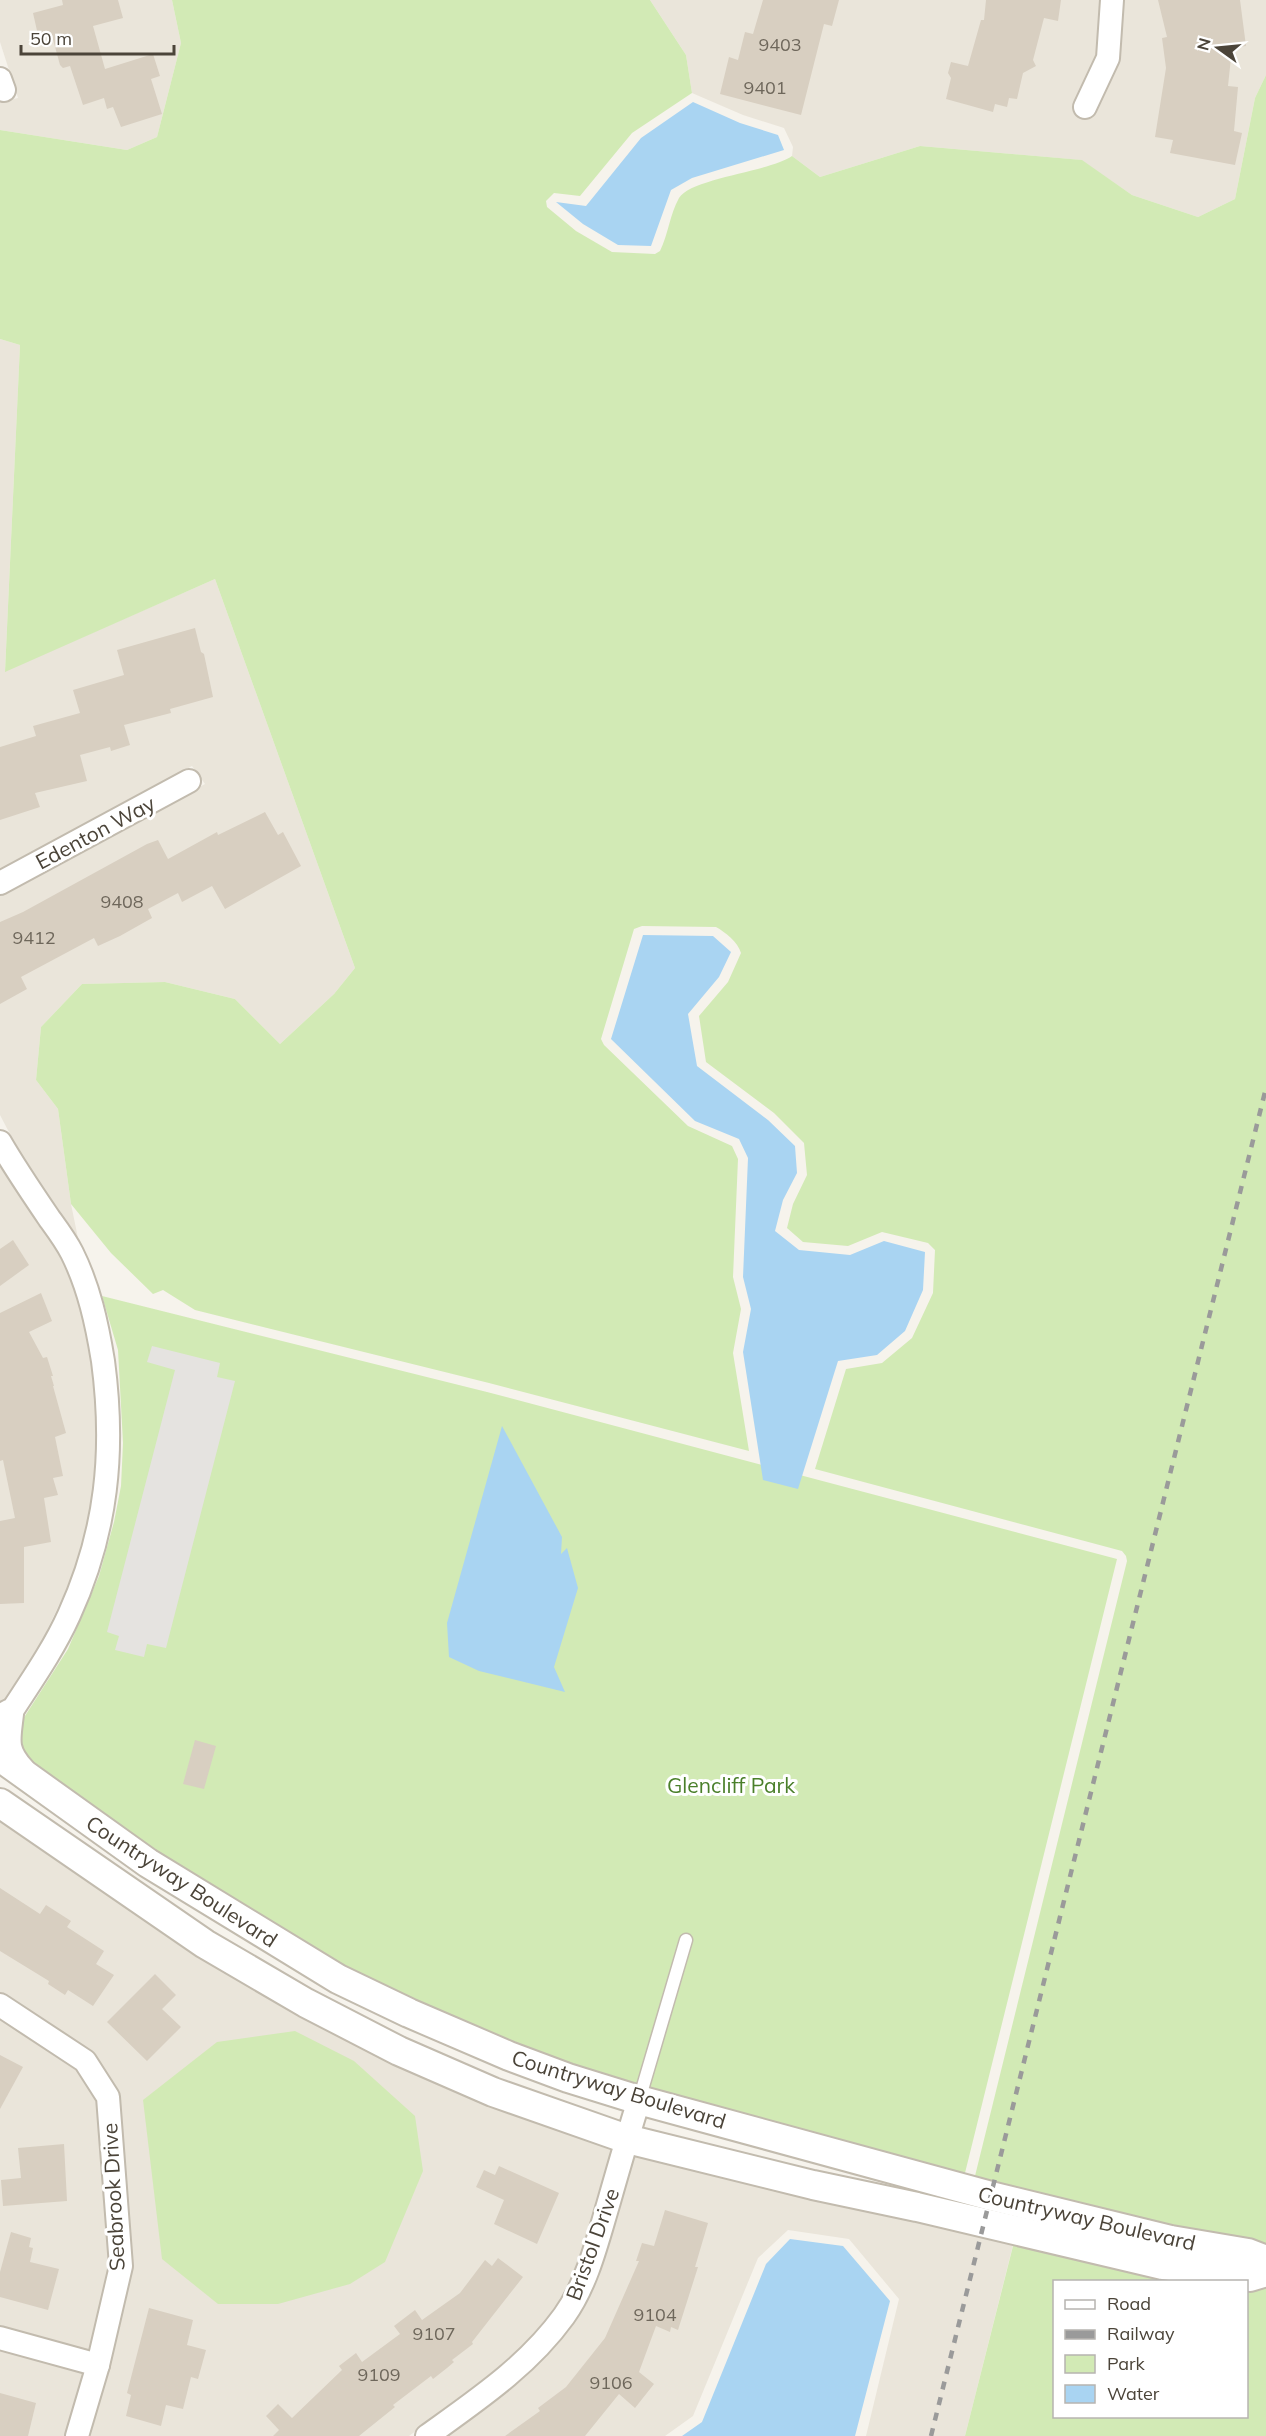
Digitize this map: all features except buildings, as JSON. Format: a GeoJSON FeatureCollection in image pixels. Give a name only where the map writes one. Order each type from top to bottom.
{"type":"FeatureCollection","features":[{"type":"Feature","properties":{"kind":"street"},"geometry":{"type":"LineString","coordinates":[[1085,107],[1108,58],[1112,0]]}},
{"type":"Feature","properties":{"kind":"street","name":"Edenton Way"},"geometry":{"type":"LineString","coordinates":[[0,883],[189,781]]}},
{"type":"Feature","properties":{"kind":"street"},"geometry":{"type":"LineString","coordinates":[[0,1142],[71,1250],[88,1289],[100,1340],[110,1442],[107,1488],[99,1530],[86,1575],[52,1648],[3,1722],[7,1749],[12,1760],[12,1776]]}},
{"type":"Feature","properties":{"kind":"street","name":"Countryway Boulevard"},"geometry":{"type":"LineString","coordinates":[[0,1757],[12,1776],[177,1882],[338,1979],[509,2056],[568,2078],[639,2100],[1084,2220],[1171,2240],[1248,2253],[1266,2260]]}},
{"type":"Feature","properties":{"kind":"street","name":"Countryway Boulevard"},"geometry":{"type":"LineString","coordinates":[[0,1803],[205,1944],[327,2015],[399,2051],[493,2092],[627,2139],[813,2186],[933,2211],[1162,2265],[1250,2277],[1266,2272]]}},
{"type":"Feature","properties":{"kind":"street","name":"Seabrook Drive"},"geometry":{"type":"LineString","coordinates":[[0,2005],[85,2061],[108,2097],[121,2266],[98,2365],[77,2436]]}},
{"type":"Feature","properties":{"kind":"street","name":"Bristol Drive"},"geometry":{"type":"LineString","coordinates":[[428,2436],[513,2372],[543,2342],[566,2314],[584,2278],[597,2242],[639,2100]]}},
{"type":"Feature","properties":{"kind":"street"},"geometry":{"type":"LineString","coordinates":[[0,2338],[98,2365]]}},
{"type":"Feature","properties":{"kind":"lane"},"geometry":{"type":"LineString","coordinates":[[639,2100],[686,1940]]}},
{"type":"Feature","properties":{"kind":"shaded area"},"geometry":{"type":"Polygon","coordinates":[[[0,0],[172,0],[181,43],[157,137],[127,150],[0,130],[0,102],[18,98],[0,42],[0,0]]]}},
{"type":"Feature","properties":{"kind":"shaded area"},"geometry":{"type":"Polygon","coordinates":[[[650,0],[1266,0],[1266,75],[1255,98],[1235,199],[1198,217],[1132,195],[1081,160],[920,146],[820,177],[792,156],[793,147],[784,128],[743,115],[692,93],[686,55],[650,0]]]}},
{"type":"Feature","properties":{"kind":"shaded area"},"geometry":{"type":"Polygon","coordinates":[[[0,339],[20,345],[5,671],[215,579],[355,968],[334,994],[280,1044],[235,999],[165,982],[82,984],[41,1027],[36,1080],[58,1109],[71,1204],[79,1243],[22,1157],[0,1115],[0,896],[205,784],[192,766],[0,870],[0,339]]]}},
{"type":"Feature","properties":{"kind":"shaded area"},"geometry":{"type":"Polygon","coordinates":[[[0,1164],[60,1255],[76,1292],[88,1341],[96,1397],[98,1442],[95,1486],[75,1571],[41,1643],[3,1702],[0,1702],[0,1164]]]}},
{"type":"Feature","properties":{"kind":"shaded area"},"geometry":{"type":"Polygon","coordinates":[[[152,1346],[220,1363],[217,1377],[235,1381],[166,1648],[147,1644],[144,1657],[115,1650],[119,1636],[107,1632],[175,1370],[147,1362],[152,1346]]]}},
{"type":"Feature","properties":{"kind":"shaded area"},"geometry":{"type":"Polygon","coordinates":[[[0,1816],[121,1900],[613,2145],[586,2239],[573,2273],[555,2308],[534,2336],[505,2364],[409,2436],[90,2436],[133,2269],[120,2097],[92,2052],[0,1992],[0,1816]]]}},
{"type":"Feature","properties":{"kind":"shaded area"},"geometry":{"type":"Polygon","coordinates":[[[0,2018],[76,2068],[96,2100],[109,2265],[89,2351],[0,2327],[0,2018]]]}},
{"type":"Feature","properties":{"kind":"shaded area"},"geometry":{"type":"Polygon","coordinates":[[[636,2152],[1009,2240],[1013,2245],[965,2436],[866,2436],[899,2299],[849,2239],[788,2230],[758,2258],[693,2416],[665,2436],[447,2436],[522,2380],[552,2350],[575,2320],[595,2283],[636,2152]]]}},
{"type":"Feature","properties":{"kind":"shaded area"},"geometry":{"type":"Polygon","coordinates":[[[0,2349],[84,2372],[65,2436],[0,2436],[0,2349]]]}},
{"type":"Feature","properties":{"kind":"green space"},"geometry":{"type":"Polygon","coordinates":[[[172,0],[650,0],[686,55],[692,93],[632,133],[580,196],[554,193],[546,201],[547,207],[576,231],[612,252],[655,254],[660,251],[679,198],[686,191],[698,185],[781,162],[792,156],[820,177],[920,146],[1082,160],[1132,195],[1198,217],[1235,199],[1255,98],[1266,75],[1266,2249],[1173,2230],[974,2180],[1127,1561],[1122,1551],[815,1469],[846,1369],[882,1363],[912,1338],[933,1293],[935,1250],[928,1243],[882,1232],[848,1246],[803,1242],[787,1228],[793,1204],[807,1175],[804,1143],[774,1113],[706,1062],[699,1016],[728,982],[741,953],[734,941],[716,927],[642,926],[634,929],[601,1039],[604,1045],[688,1126],[732,1146],[738,1159],[733,1277],[741,1309],[733,1353],[749,1451],[195,1310],[163,1290],[153,1294],[111,1253],[71,1204],[58,1109],[36,1080],[41,1027],[82,984],[165,982],[235,999],[280,1044],[334,994],[355,968],[215,579],[5,672],[20,345],[0,339],[0,130],[127,150],[157,137],[181,43],[172,0]]]}},
{"type":"Feature","properties":{"kind":"green space","name":"Glencliff Park"},"geometry":{"type":"Polygon","coordinates":[[[102,1296],[487,1392],[1117,1559],[964,2177],[594,2075],[484,2034],[338,1967],[178,1868],[31,1768],[17,1743],[23,1719],[68,1649],[99,1576],[121,1486],[123,1443],[118,1350],[102,1296]]]}},
{"type":"Feature","properties":{"kind":"green space"},"geometry":{"type":"Polygon","coordinates":[[[295,2031],[354,2061],[415,2116],[423,2171],[385,2262],[350,2284],[278,2304],[218,2304],[162,2259],[143,2100],[217,2042],[295,2031]]]}},
{"type":"Feature","properties":{"kind":"green space"},"geometry":{"type":"Polygon","coordinates":[[[1009,2240],[1202,2280],[1053,2280],[1053,2418],[1248,2418],[1248,2287],[1266,2283],[1266,2436],[965,2436],[1013,2246],[1009,2240]]]}},
{"type":"Feature","properties":{"kind":"water"},"geometry":{"type":"Polygon","coordinates":[[[693,102],[740,123],[778,135],[784,150],[692,178],[671,190],[651,246],[618,245],[583,224],[556,202],[586,206],[641,138],[693,102]]]}},
{"type":"Feature","properties":{"kind":"water"},"geometry":{"type":"Polygon","coordinates":[[[643,935],[713,936],[731,952],[719,977],[688,1014],[697,1066],[768,1120],[795,1146],[797,1173],[783,1200],[775,1231],[799,1250],[850,1255],[884,1241],[925,1252],[923,1290],[905,1331],[877,1355],[838,1361],[798,1489],[763,1480],[743,1352],[751,1309],[743,1277],[748,1158],[739,1139],[695,1121],[611,1039],[643,935]]]}},
{"type":"Feature","properties":{"kind":"water"},"geometry":{"type":"Polygon","coordinates":[[[502,1426],[562,1537],[561,1554],[567,1548],[578,1588],[554,1667],[565,1692],[479,1671],[449,1657],[447,1623],[502,1426]]]}},
{"type":"Feature","properties":{"kind":"water"},"geometry":{"type":"Polygon","coordinates":[[[790,2239],[843,2246],[890,2301],[855,2436],[682,2436],[702,2422],[766,2264],[790,2239]]]}},
{"type":"Feature","properties":{"kind":"railway"},"geometry":{"type":"LineString","coordinates":[[931,2436],[1266,1088]]}}]}
